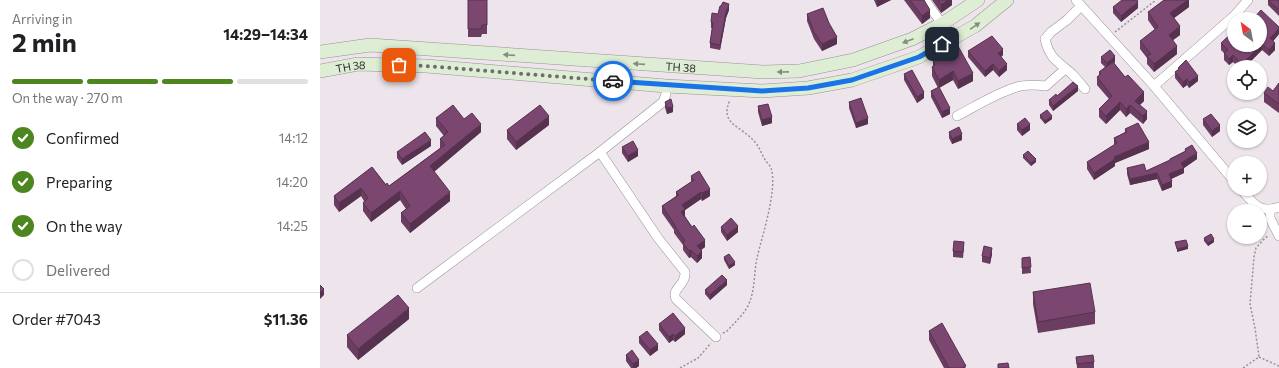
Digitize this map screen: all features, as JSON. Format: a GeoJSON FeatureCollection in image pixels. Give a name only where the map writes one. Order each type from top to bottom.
{"type":"FeatureCollection","features":[{"type":"Feature","properties":{"kind":"street"},"geometry":{"type":"LineString","coordinates":[[925,0],[942,24]]}},
{"type":"Feature","properties":{"kind":"street","name":"TH 38"},"geometry":{"type":"LineString","coordinates":[[320,52],[370,45],[763,72],[799,71],[853,60],[912,40],[942,24],[978,0]]}},
{"type":"Feature","properties":{"kind":"street","name":"TH 38"},"geometry":{"type":"LineString","coordinates":[[320,71],[358,64],[426,66],[666,86],[762,91],[808,88],[852,80],[919,57],[975,26],[1007,0]]}},
{"type":"Feature","properties":{"kind":"street"},"geometry":{"type":"LineString","coordinates":[[1154,86],[1234,16],[1248,0]]}},
{"type":"Feature","properties":{"kind":"street"},"geometry":{"type":"LineString","coordinates":[[1085,89],[1073,75],[1055,60],[1048,51],[1045,39],[1051,32],[1067,20],[1079,3],[1154,86],[1227,173]]}},
{"type":"Feature","properties":{"kind":"street"},"geometry":{"type":"LineString","coordinates":[[957,116],[981,103],[1018,87],[1033,85],[1046,86],[1065,69]]}},
{"type":"Feature","properties":{"kind":"street"},"geometry":{"type":"LineString","coordinates":[[417,288],[600,152],[663,102],[666,94],[666,86]]}},
{"type":"Feature","properties":{"kind":"street"},"geometry":{"type":"LineString","coordinates":[[600,152],[658,238],[685,272],[685,278],[675,291],[674,295],[676,299],[716,337]]}},
{"type":"Feature","properties":{"kind":"street"},"geometry":{"type":"LineString","coordinates":[[1248,196],[1255,204],[1263,209],[1274,208],[1270,218],[1277,233]]}},
{"type":"Feature","properties":{"kind":"path"},"geometry":{"type":"LineString","coordinates":[[1109,36],[1156,0]]}},
{"type":"Feature","properties":{"kind":"path"},"geometry":{"type":"LineString","coordinates":[[680,368],[698,358],[716,337],[726,332],[744,312],[751,300],[757,259],[771,199],[771,167],[765,160],[754,140],[732,124],[727,114],[727,105],[734,89]]}},
{"type":"Feature","properties":{"kind":"path"},"geometry":{"type":"LineString","coordinates":[[1259,357],[1250,304],[1254,257],[1256,248],[1263,240],[1277,233]]}},
{"type":"Feature","properties":{"kind":"path"},"geometry":{"type":"LineString","coordinates":[[1259,357],[1279,366]]}},
{"type":"Feature","properties":{"kind":"path"},"geometry":{"type":"LineString","coordinates":[[1243,368],[1259,357]]}},
{"type":"Feature","properties":{"kind":"building"},"geometry":{"type":"Polygon","coordinates":[[[468,0],[487,0],[487,25],[482,25],[481,29],[468,29],[468,0]]]}},
{"type":"Feature","properties":{"kind":"building"},"geometry":{"type":"Polygon","coordinates":[[[910,0],[924,0],[930,10],[922,16],[910,0]]]}},
{"type":"Feature","properties":{"kind":"building"},"geometry":{"type":"Polygon","coordinates":[[[938,0],[948,0],[941,5],[938,0]]]}},
{"type":"Feature","properties":{"kind":"building"},"geometry":{"type":"Polygon","coordinates":[[[1122,0],[1137,0],[1138,2],[1121,16],[1113,7],[1122,0]]]}},
{"type":"Feature","properties":{"kind":"building"},"geometry":{"type":"Polygon","coordinates":[[[1164,0],[1188,0],[1170,13],[1180,26],[1169,35],[1177,46],[1154,64],[1147,56],[1151,54],[1140,41],[1158,27],[1148,12],[1164,0]]]}},
{"type":"Feature","properties":{"kind":"building"},"geometry":{"type":"Polygon","coordinates":[[[1268,0],[1279,0],[1279,10],[1268,0]]]}},
{"type":"Feature","properties":{"kind":"building"},"geometry":{"type":"Polygon","coordinates":[[[723,2],[729,4],[726,12],[720,45],[710,43],[713,23],[711,22],[712,13],[718,14],[720,6],[723,2]]]}},
{"type":"Feature","properties":{"kind":"building"},"geometry":{"type":"Polygon","coordinates":[[[823,8],[837,37],[822,44],[814,32],[807,14],[823,8]]]}},
{"type":"Feature","properties":{"kind":"building"},"geometry":{"type":"Polygon","coordinates":[[[1267,16],[1279,27],[1270,38],[1275,43],[1269,50],[1267,48],[1267,16]]]}},
{"type":"Feature","properties":{"kind":"building"},"geometry":{"type":"Polygon","coordinates":[[[992,36],[1003,49],[998,53],[1007,64],[999,71],[993,64],[985,71],[968,51],[992,36]]]}},
{"type":"Feature","properties":{"kind":"building"},"geometry":{"type":"Polygon","coordinates":[[[1227,37],[1227,49],[1221,43],[1227,37]]]}},
{"type":"Feature","properties":{"kind":"building"},"geometry":{"type":"Polygon","coordinates":[[[958,46],[973,73],[958,81],[953,71],[939,80],[932,67],[935,65],[933,60],[958,46]]]}},
{"type":"Feature","properties":{"kind":"building"},"geometry":{"type":"Polygon","coordinates":[[[1110,50],[1115,56],[1107,63],[1101,57],[1110,50]]]}},
{"type":"Feature","properties":{"kind":"building"},"geometry":{"type":"Polygon","coordinates":[[[1227,51],[1227,52],[1254,52],[1246,60],[1238,60],[1233,55],[1229,59],[1224,53],[1227,51]]]}},
{"type":"Feature","properties":{"kind":"building"},"geometry":{"type":"Polygon","coordinates":[[[1186,60],[1198,76],[1189,82],[1187,79],[1183,82],[1175,72],[1186,60]]]}},
{"type":"Feature","properties":{"kind":"building"},"geometry":{"type":"Polygon","coordinates":[[[1113,62],[1125,77],[1128,75],[1144,92],[1135,101],[1147,111],[1143,116],[1130,105],[1126,109],[1120,102],[1106,116],[1099,109],[1112,96],[1097,77],[1101,74],[1099,72],[1113,62]]]}},
{"type":"Feature","properties":{"kind":"building"},"geometry":{"type":"Polygon","coordinates":[[[912,70],[924,92],[917,97],[904,74],[912,70]]]}},
{"type":"Feature","properties":{"kind":"building"},"geometry":{"type":"Polygon","coordinates":[[[1073,82],[1078,86],[1053,106],[1049,100],[1056,94],[1057,96],[1073,82]]]}},
{"type":"Feature","properties":{"kind":"building"},"geometry":{"type":"Polygon","coordinates":[[[1279,83],[1279,104],[1267,95],[1268,87],[1273,91],[1279,83]]]}},
{"type":"Feature","properties":{"kind":"building"},"geometry":{"type":"Polygon","coordinates":[[[939,87],[950,108],[942,112],[931,91],[939,87]]]}},
{"type":"Feature","properties":{"kind":"building"},"geometry":{"type":"Polygon","coordinates":[[[861,98],[868,118],[856,123],[849,102],[861,98]]]}},
{"type":"Feature","properties":{"kind":"building"},"geometry":{"type":"Polygon","coordinates":[[[671,99],[673,107],[667,108],[665,102],[671,99]]]}},
{"type":"Feature","properties":{"kind":"building"},"geometry":{"type":"Polygon","coordinates":[[[768,104],[772,117],[762,120],[758,106],[768,104]]]}},
{"type":"Feature","properties":{"kind":"building"},"geometry":{"type":"Polygon","coordinates":[[[453,105],[464,119],[472,113],[481,124],[430,166],[450,192],[410,224],[401,213],[410,206],[400,191],[371,213],[363,203],[368,198],[361,188],[339,203],[334,196],[372,167],[386,185],[387,183],[389,186],[445,145],[440,139],[448,132],[436,118],[453,105]]]}},
{"type":"Feature","properties":{"kind":"building"},"geometry":{"type":"Polygon","coordinates":[[[540,105],[549,116],[516,142],[507,130],[540,105]]]}},
{"type":"Feature","properties":{"kind":"building"},"geometry":{"type":"Polygon","coordinates":[[[1047,110],[1052,116],[1045,121],[1040,115],[1047,110]]]}},
{"type":"Feature","properties":{"kind":"building"},"geometry":{"type":"Polygon","coordinates":[[[1211,114],[1220,125],[1212,131],[1203,119],[1211,114]]]}},
{"type":"Feature","properties":{"kind":"building"},"geometry":{"type":"Polygon","coordinates":[[[1025,118],[1030,124],[1022,130],[1017,124],[1025,118]]]}},
{"type":"Feature","properties":{"kind":"building"},"geometry":{"type":"Polygon","coordinates":[[[1138,123],[1149,142],[1114,157],[1115,159],[1094,173],[1087,162],[1117,143],[1114,138],[1127,132],[1125,129],[1138,123]]]}},
{"type":"Feature","properties":{"kind":"building"},"geometry":{"type":"Polygon","coordinates":[[[959,127],[962,134],[952,139],[949,132],[959,127]]]}},
{"type":"Feature","properties":{"kind":"building"},"geometry":{"type":"Polygon","coordinates":[[[425,132],[431,140],[402,159],[397,152],[425,132]]]}},
{"type":"Feature","properties":{"kind":"building"},"geometry":{"type":"Polygon","coordinates":[[[633,141],[638,150],[628,156],[622,147],[633,141]]]}},
{"type":"Feature","properties":{"kind":"building"},"geometry":{"type":"Polygon","coordinates":[[[1192,145],[1197,153],[1181,163],[1184,168],[1169,174],[1172,181],[1162,185],[1157,173],[1130,179],[1127,168],[1144,164],[1146,171],[1186,151],[1185,149],[1192,145]]]}},
{"type":"Feature","properties":{"kind":"building"},"geometry":{"type":"Polygon","coordinates":[[[1028,151],[1036,159],[1031,163],[1023,155],[1028,151]]]}},
{"type":"Feature","properties":{"kind":"building"},"geometry":{"type":"Polygon","coordinates":[[[699,171],[710,189],[702,193],[701,192],[682,205],[685,209],[681,212],[692,227],[694,225],[705,240],[697,246],[702,251],[697,256],[691,250],[689,251],[683,243],[685,241],[662,206],[679,195],[676,192],[694,180],[691,176],[699,171]]]}},
{"type":"Feature","properties":{"kind":"building"},"geometry":{"type":"Polygon","coordinates":[[[731,218],[738,226],[727,235],[721,227],[731,218]]]}},
{"type":"Feature","properties":{"kind":"building"},"geometry":{"type":"Polygon","coordinates":[[[1211,234],[1214,239],[1208,243],[1204,238],[1211,234]]]}},
{"type":"Feature","properties":{"kind":"building"},"geometry":{"type":"Polygon","coordinates":[[[1186,240],[1188,246],[1177,249],[1175,242],[1186,240]]]}},
{"type":"Feature","properties":{"kind":"building"},"geometry":{"type":"Polygon","coordinates":[[[954,241],[964,242],[963,252],[953,251],[954,241]]]}},
{"type":"Feature","properties":{"kind":"building"},"geometry":{"type":"Polygon","coordinates":[[[984,246],[992,248],[990,258],[982,256],[984,246]]]}},
{"type":"Feature","properties":{"kind":"building"},"geometry":{"type":"Polygon","coordinates":[[[729,254],[735,262],[729,266],[724,257],[729,254]]]}},
{"type":"Feature","properties":{"kind":"building"},"geometry":{"type":"Polygon","coordinates":[[[1030,257],[1031,267],[1022,268],[1022,258],[1030,257]]]}},
{"type":"Feature","properties":{"kind":"building"},"geometry":{"type":"Polygon","coordinates":[[[722,275],[727,280],[710,295],[705,290],[722,275]]]}},
{"type":"Feature","properties":{"kind":"building"},"geometry":{"type":"Polygon","coordinates":[[[1090,283],[1095,312],[1038,322],[1033,292],[1090,283]]]}},
{"type":"Feature","properties":{"kind":"building"},"geometry":{"type":"Polygon","coordinates":[[[320,285],[324,289],[320,293],[320,285]]]}},
{"type":"Feature","properties":{"kind":"building"},"geometry":{"type":"Polygon","coordinates":[[[398,295],[409,308],[358,349],[347,335],[398,295]]]}},
{"type":"Feature","properties":{"kind":"building"},"geometry":{"type":"Polygon","coordinates":[[[673,313],[685,328],[675,336],[673,334],[669,337],[659,324],[673,313]]]}},
{"type":"Feature","properties":{"kind":"building"},"geometry":{"type":"Polygon","coordinates":[[[942,323],[966,366],[962,368],[949,368],[929,331],[942,323]]]}},
{"type":"Feature","properties":{"kind":"building"},"geometry":{"type":"Polygon","coordinates":[[[647,331],[658,344],[650,350],[639,337],[647,331]]]}},
{"type":"Feature","properties":{"kind":"building"},"geometry":{"type":"Polygon","coordinates":[[[632,350],[639,360],[633,364],[626,355],[632,350]]]}},
{"type":"Feature","properties":{"kind":"building"},"geometry":{"type":"Polygon","coordinates":[[[1093,355],[1094,362],[1077,364],[1076,357],[1093,355]]]}},
{"type":"Feature","properties":{"kind":"building"},"geometry":{"type":"Polygon","coordinates":[[[1008,363],[1009,368],[998,368],[998,364],[1008,363]]]}},
{"type":"Feature","properties":{"kind":"way so far"},"geometry":{"type":"LineString","coordinates":[[399,65],[613,81]]}},
{"type":"Feature","properties":{"kind":"route"},"geometry":{"type":"LineString","coordinates":[[613,81],[666,86],[762,91],[808,88],[852,80],[919,57],[942,44]]}}]}
